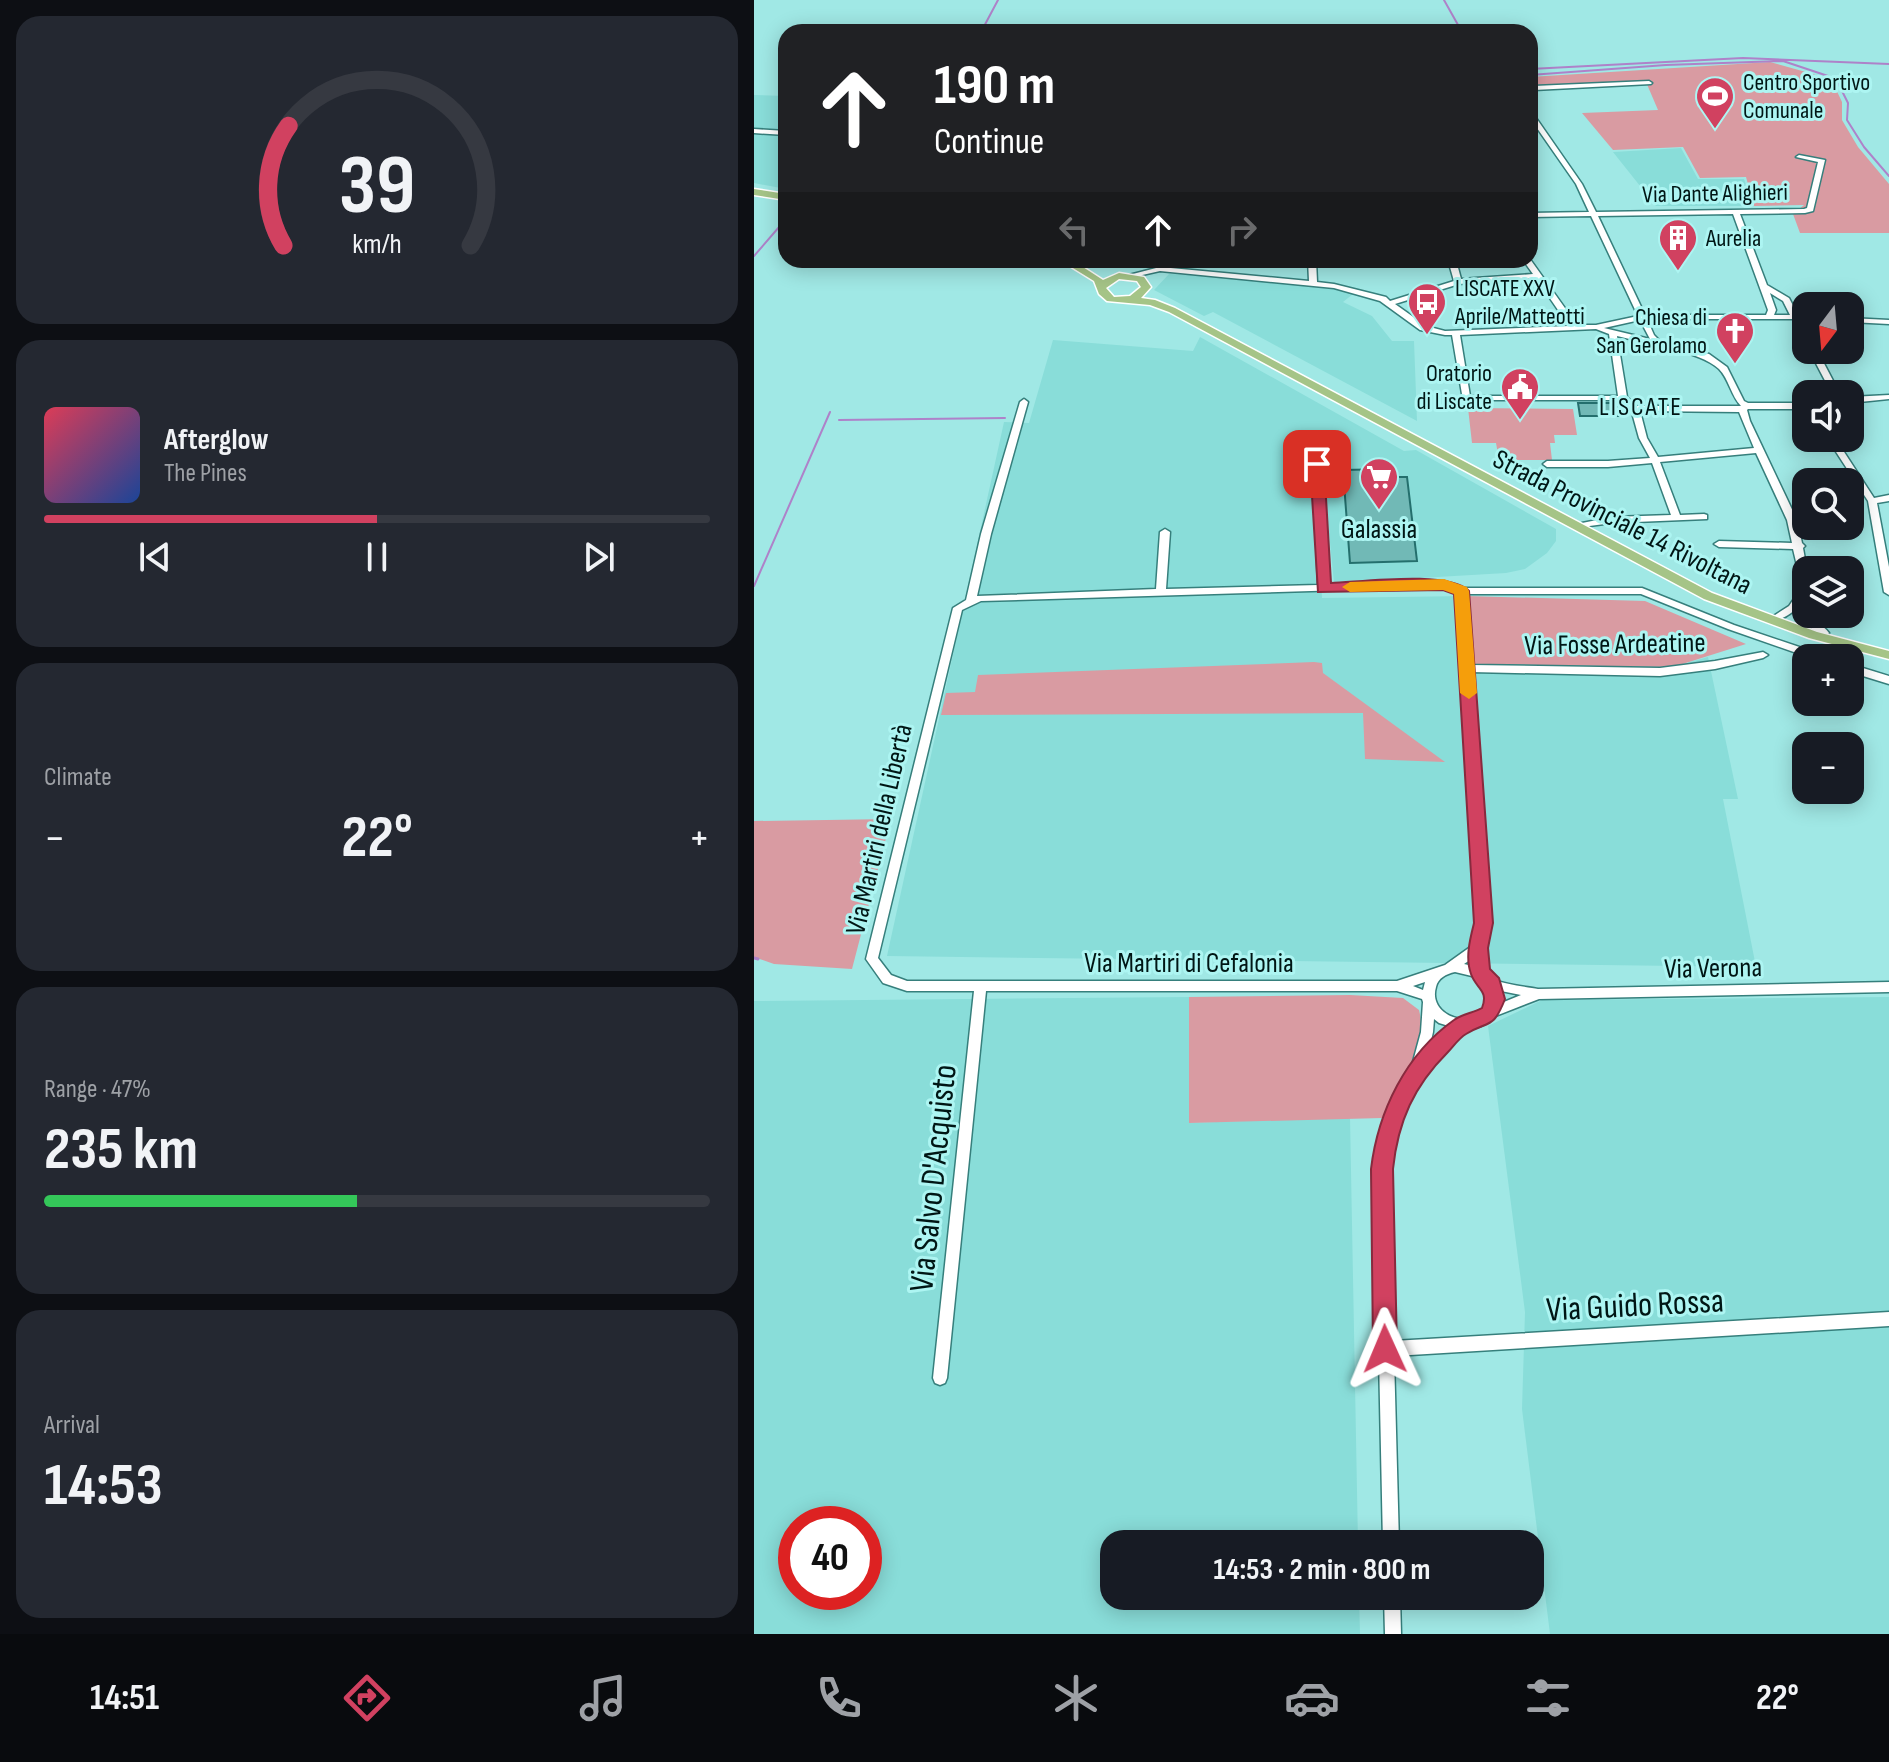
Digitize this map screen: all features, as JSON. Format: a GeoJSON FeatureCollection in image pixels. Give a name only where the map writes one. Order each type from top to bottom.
{"type":"FeatureCollection","features":[{"type":"Feature","properties":{"kind":"main road"},"geometry":{"type":"LineString","coordinates":[[754,192],[778,196]]}},
{"type":"Feature","properties":{"kind":"main road","name":"Strada Provinciale 14 Rivoltana"},"geometry":{"type":"LineString","coordinates":[[1080,268],[1096,277],[1108,297],[1152,302],[1172,310],[1708,596],[1786,626],[1889,654]]}},
{"type":"Feature","properties":{"kind":"main road","name":"Strada Provinciale 14 Rivoltana"},"geometry":{"type":"LineString","coordinates":[[1098,268],[1141,279],[1172,310]]}},
{"type":"Feature","properties":{"kind":"main road"},"geometry":{"type":"LineString","coordinates":[[1102,287],[1109,279],[1126,276]]}},
{"type":"Feature","properties":{"kind":"main road"},"geometry":{"type":"LineString","coordinates":[[1125,300],[1140,295],[1146,286]]}},
{"type":"Feature","properties":{"kind":"main road","name":"Strada Provinciale 14 Rivoltana"},"geometry":{"type":"LineString","coordinates":[[1431,448],[1692,582],[1777,617],[1889,654]]}},
{"type":"Feature","properties":{"kind":"street"},"geometry":{"type":"LineString","coordinates":[[1538,88],[1649,83]]}},
{"type":"Feature","properties":{"kind":"street"},"geometry":{"type":"LineString","coordinates":[[1538,124],[1565,162],[1594,214],[1658,343]]}},
{"type":"Feature","properties":{"kind":"street"},"geometry":{"type":"LineString","coordinates":[[754,131],[778,132]]}},
{"type":"Feature","properties":{"kind":"street","name":"Via Dante Alighieri"},"geometry":{"type":"LineString","coordinates":[[1538,215],[1736,213],[1810,209],[1822,160],[1799,157]]}},
{"type":"Feature","properties":{"kind":"street"},"geometry":{"type":"LineString","coordinates":[[1736,213],[1765,287],[1772,310],[1769,317]]}},
{"type":"Feature","properties":{"kind":"street"},"geometry":{"type":"LineString","coordinates":[[1312,268],[1313,282]]}},
{"type":"Feature","properties":{"kind":"street"},"geometry":{"type":"LineString","coordinates":[[1454,268],[1458,282]]}},
{"type":"Feature","properties":{"kind":"street"},"geometry":{"type":"LineString","coordinates":[[1532,268],[1573,326]]}},
{"type":"Feature","properties":{"kind":"street"},"geometry":{"type":"LineString","coordinates":[[1126,276],[1153,269],[1238,272],[1313,282],[1391,303],[1425,329],[1456,333],[1573,326],[1617,327],[1633,321],[1647,324],[1792,317]]}},
{"type":"Feature","properties":{"kind":"street"},"geometry":{"type":"LineString","coordinates":[[1146,286],[1151,276],[1168,270]]}},
{"type":"Feature","properties":{"kind":"street"},"geometry":{"type":"LineString","coordinates":[[1391,303],[1458,282],[1536,276]]}},
{"type":"Feature","properties":{"kind":"street"},"geometry":{"type":"LineString","coordinates":[[1765,287],[1786,300],[1792,313]]}},
{"type":"Feature","properties":{"kind":"street"},"geometry":{"type":"LineString","coordinates":[[1864,321],[1889,322]]}},
{"type":"Feature","properties":{"kind":"street"},"geometry":{"type":"LineString","coordinates":[[1635,338],[1645,337],[1647,324]]}},
{"type":"Feature","properties":{"kind":"street"},"geometry":{"type":"LineString","coordinates":[[1617,327],[1624,335],[1696,352],[1716,362],[1745,412],[1788,508],[1801,556]]}},
{"type":"Feature","properties":{"kind":"street"},"geometry":{"type":"LineString","coordinates":[[1617,327],[1623,398]]}},
{"type":"Feature","properties":{"kind":"street"},"geometry":{"type":"LineString","coordinates":[[1456,333],[1466,398],[1623,398],[1635,408],[1643,438],[1655,459],[1677,518]]}},
{"type":"Feature","properties":{"kind":"street"},"geometry":{"type":"LineString","coordinates":[[1864,399],[1889,397]]}},
{"type":"Feature","properties":{"kind":"street"},"geometry":{"type":"LineString","coordinates":[[1024,402],[971,600],[1444,584],[1458,589],[1642,591],[1792,648]]}},
{"type":"Feature","properties":{"kind":"street"},"geometry":{"type":"LineString","coordinates":[[1635,408],[1745,412],[1792,407]]}},
{"type":"Feature","properties":{"kind":"street"},"geometry":{"type":"LineString","coordinates":[[1731,452],[1742,445],[1745,412]]}},
{"type":"Feature","properties":{"kind":"street"},"geometry":{"type":"LineString","coordinates":[[1547,464],[1598,465],[1760,450]]}},
{"type":"Feature","properties":{"kind":"street"},"geometry":{"type":"LineString","coordinates":[[1840,452],[1872,501],[1889,592]]}},
{"type":"Feature","properties":{"kind":"street"},"geometry":{"type":"LineString","coordinates":[[1317,464],[1323,588]]}},
{"type":"Feature","properties":{"kind":"street"},"geometry":{"type":"LineString","coordinates":[[1872,501],[1889,498]]}},
{"type":"Feature","properties":{"kind":"street"},"geometry":{"type":"LineString","coordinates":[[1585,525],[1609,520],[1704,517]]}},
{"type":"Feature","properties":{"kind":"street"},"geometry":{"type":"LineString","coordinates":[[1161,593],[1165,532]]}},
{"type":"Feature","properties":{"kind":"street"},"geometry":{"type":"LineString","coordinates":[[1719,544],[1800,546]]}},
{"type":"Feature","properties":{"kind":"street"},"geometry":{"type":"LineString","coordinates":[[1458,589],[1467,668],[1483,923],[1478,948],[1480,973]]}},
{"type":"Feature","properties":{"kind":"street","name":"Via Martiri della Libertà"},"geometry":{"type":"LineString","coordinates":[[971,600],[955,612],[872,959],[879,972],[897,984],[981,985]]}},
{"type":"Feature","properties":{"kind":"street"},"geometry":{"type":"LineString","coordinates":[[1777,617],[1792,608]]}},
{"type":"Feature","properties":{"kind":"street"},"geometry":{"type":"LineString","coordinates":[[1817,628],[1824,633]]}},
{"type":"Feature","properties":{"kind":"street","name":"Via Fosse Ardeatine"},"geometry":{"type":"LineString","coordinates":[[1467,668],[1660,672],[1763,655]]}},
{"type":"Feature","properties":{"kind":"street"},"geometry":{"type":"LineString","coordinates":[[1864,672],[1889,680]]}},
{"type":"Feature","properties":{"kind":"street"},"geometry":{"type":"LineString","coordinates":[[1391,1530],[1382,1169],[1390,1126],[1417,1069],[1427,1032],[1428,987],[1443,971],[1478,948]]}},
{"type":"Feature","properties":{"kind":"street"},"geometry":{"type":"LineString","coordinates":[[1428,1000],[1442,1019],[1462,1025],[1473,1024],[1490,1013],[1495,999],[1492,984],[1480,973],[1464,967],[1443,971]]}},
{"type":"Feature","properties":{"kind":"street","name":"Via Martiri di Cefalonia"},"geometry":{"type":"LineString","coordinates":[[981,985],[1397,986],[1443,971]]}},
{"type":"Feature","properties":{"kind":"street","name":"Via Verona"},"geometry":{"type":"LineString","coordinates":[[1492,984],[1538,994],[1889,987]]}},
{"type":"Feature","properties":{"kind":"street","name":"Via Salvo D'Acquisto"},"geometry":{"type":"LineString","coordinates":[[940,1378],[981,985]]}},
{"type":"Feature","properties":{"kind":"street","name":"Via Martiri di Cefalonia"},"geometry":{"type":"LineString","coordinates":[[1397,986],[1428,1000]]}},
{"type":"Feature","properties":{"kind":"street","name":"Via Verona"},"geometry":{"type":"LineString","coordinates":[[1490,1013],[1538,994]]}},
{"type":"Feature","properties":{"kind":"street"},"geometry":{"type":"LineString","coordinates":[[1417,1069],[1462,1025]]}},
{"type":"Feature","properties":{"kind":"street","name":"Via Guido Rossa"},"geometry":{"type":"LineString","coordinates":[[1385,1349],[1889,1319]]}},
{"type":"Feature","properties":{"kind":"street"},"geometry":{"type":"LineString","coordinates":[[1392,1610],[1393,1634]]}},
{"type":"Feature","properties":{"kind":"shaded area"},"geometry":{"type":"Polygon","coordinates":[[[1770,62],[1813,74],[1833,83],[1842,102],[1842,120],[1858,147],[1889,184],[1889,233],[1800,233],[1793,214],[1804,205],[1754,206],[1746,177],[1700,178],[1683,147],[1613,150],[1582,113],[1658,110],[1646,82],[1538,85],[1538,76],[1770,62]]]}},
{"type":"Feature","properties":{"kind":"shaded area"},"geometry":{"type":"Polygon","coordinates":[[[754,95],[778,96],[778,188],[754,183],[754,95]]]}},
{"type":"Feature","properties":{"kind":"shaded area"},"geometry":{"type":"Polygon","coordinates":[[[1681,148],[1698,179],[1744,179],[1753,206],[1656,206],[1613,152],[1681,148]]]}},
{"type":"Feature","properties":{"kind":"shaded area"},"geometry":{"type":"Polygon","coordinates":[[[1169,274],[1266,279],[1324,286],[1353,294],[1343,302],[1372,316],[1392,341],[1414,341],[1417,421],[1213,312],[1204,316],[1154,290],[1169,274]]]}},
{"type":"Feature","properties":{"kind":"shaded area"},"geometry":{"type":"Polygon","coordinates":[[[1200,337],[1404,451],[1416,450],[1556,529],[1556,541],[1547,553],[1525,569],[1506,573],[1334,583],[1322,461],[1315,461],[1322,598],[1467,596],[1473,664],[1673,667],[1708,657],[1738,799],[1723,799],[1756,967],[887,956],[1004,422],[1029,423],[1053,340],[1193,351],[1200,337]]]}},
{"type":"Feature","properties":{"kind":"shaded area"},"geometry":{"type":"Polygon","coordinates":[[[1468,408],[1573,409],[1577,435],[1554,435],[1555,443],[1550,443],[1552,460],[1499,460],[1496,443],[1472,443],[1468,408]]]}},
{"type":"Feature","properties":{"kind":"shaded area"},"geometry":{"type":"Polygon","coordinates":[[[1467,596],[1645,601],[1746,644],[1673,667],[1472,664],[1467,596]]]}},
{"type":"Feature","properties":{"kind":"shaded area"},"geometry":{"type":"Polygon","coordinates":[[[1322,663],[1323,673],[1445,762],[1365,759],[1363,713],[941,715],[946,693],[975,692],[978,675],[1322,663]]]}},
{"type":"Feature","properties":{"kind":"shaded area"},"geometry":{"type":"Polygon","coordinates":[[[891,819],[852,969],[774,964],[754,957],[754,821],[891,819]]]}},
{"type":"Feature","properties":{"kind":"shaded area"},"geometry":{"type":"Polygon","coordinates":[[[1350,995],[1403,998],[1419,1010],[1420,1038],[1416,1052],[1382,1118],[1189,1123],[1189,997],[1350,995]]]}},
{"type":"Feature","properties":{"kind":"shaded area"},"geometry":{"type":"Polygon","coordinates":[[[1189,997],[1189,1123],[1350,1117],[1358,1530],[1100,1530],[1100,1610],[1359,1610],[1360,1634],[754,1634],[754,1001],[1189,997]]]}},
{"type":"Feature","properties":{"kind":"shaded area"},"geometry":{"type":"Polygon","coordinates":[[[1889,997],[1889,1634],[1550,1634],[1544,1586],[1544,1530],[1537,1530],[1522,1409],[1525,1312],[1488,1026],[1542,1000],[1889,997]]]}},
{"type":"Feature","properties":{"kind":"building"},"geometry":{"type":"Polygon","coordinates":[[[1578,403],[1619,403],[1622,416],[1580,416],[1578,403]]]}},
{"type":"Feature","properties":{"kind":"building","name":"Galassia"},"geometry":{"type":"Polygon","coordinates":[[[1393,469],[1394,477],[1407,477],[1417,561],[1350,563],[1343,470],[1393,469]]]}},
{"type":"Feature","properties":{"kind":"waterway"},"geometry":{"type":"LineString","coordinates":[[985,24],[998,0]]}},
{"type":"Feature","properties":{"kind":"waterway"},"geometry":{"type":"LineString","coordinates":[[1444,0],[1458,24]]}},
{"type":"Feature","properties":{"kind":"waterway"},"geometry":{"type":"LineString","coordinates":[[1538,69],[1743,58],[1889,64]]}},
{"type":"Feature","properties":{"kind":"waterway"},"geometry":{"type":"LineString","coordinates":[[1538,74],[1666,65],[1783,61],[1828,76],[1838,83],[1848,103],[1847,120],[1864,147],[1889,176]]}},
{"type":"Feature","properties":{"kind":"waterway"},"geometry":{"type":"LineString","coordinates":[[754,256],[778,228]]}},
{"type":"Feature","properties":{"kind":"waterway"},"geometry":{"type":"LineString","coordinates":[[754,586],[830,412]]}},
{"type":"Feature","properties":{"kind":"waterway"},"geometry":{"type":"LineString","coordinates":[[839,420],[1005,418]]}},
{"type":"Feature","properties":{"kind":"waterway"},"geometry":{"type":"LineString","coordinates":[[754,958],[758,959]]}},
{"type":"Feature","properties":{"kind":"slow traffic"},"geometry":{"type":"LineString","coordinates":[[1350,587],[1444,584],[1461,591],[1469,693]]}},
{"type":"Feature","properties":{"kind":"place","name":"Centro Sportivo Comunale"},"geometry":{"type":"Point","coordinates":[1715,130]}},
{"type":"Feature","properties":{"kind":"place","name":"Aurelia"},"geometry":{"type":"Point","coordinates":[1678,272]}},
{"type":"Feature","properties":{"kind":"place","name":"LISCATE XXV Aprile/Matteotti"},"geometry":{"type":"Point","coordinates":[1427,336]}},
{"type":"Feature","properties":{"kind":"place","name":"Chiesa di San Gerolamo"},"geometry":{"type":"Point","coordinates":[1735,365]}},
{"type":"Feature","properties":{"kind":"place","name":"Oratorio di Liscate"},"geometry":{"type":"Point","coordinates":[1520,421]}},
{"type":"Feature","properties":{"kind":"place","name":"Galassia"},"geometry":{"type":"Point","coordinates":[1379,511]}},
{"type":"Feature","properties":{"kind":"district","name":"LISCATE"},"geometry":{"type":"Point","coordinates":[1641,406]}},
{"type":"Feature","properties":{"kind":"route"},"geometry":{"type":"LineString","coordinates":[[1317,464],[1323,588],[1444,584],[1461,591],[1483,923],[1478,948],[1480,973],[1495,991],[1494,1007],[1483,1020],[1462,1025],[1417,1069],[1398,1104],[1385,1143],[1382,1169],[1385,1349]]}}]}
